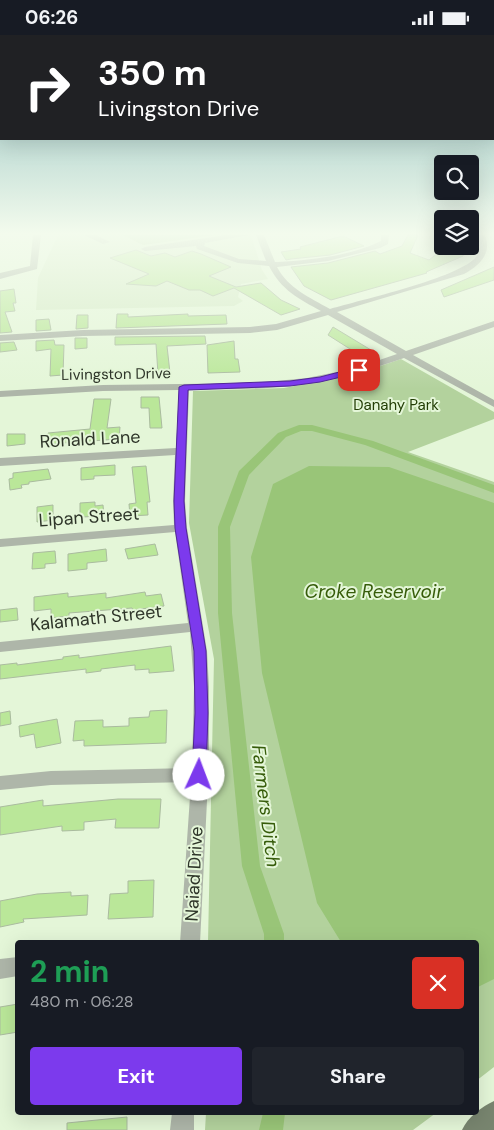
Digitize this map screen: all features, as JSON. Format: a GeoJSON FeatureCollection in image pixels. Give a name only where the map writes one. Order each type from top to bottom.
{"type":"FeatureCollection","features":[{"type":"Feature","properties":{"kind":"street"},"geometry":{"type":"LineString","coordinates":[[286,286],[493,403]]}},
{"type":"Feature","properties":{"kind":"street"},"geometry":{"type":"LineString","coordinates":[[0,338],[83,333],[255,330],[286,325],[421,286]]}},
{"type":"Feature","properties":{"kind":"street","name":"Livingston Drive"},"geometry":{"type":"LineString","coordinates":[[0,394],[79,389],[272,385],[320,379],[359,370],[494,324]]}},
{"type":"Feature","properties":{"kind":"street","name":"Naiad Drive"},"geometry":{"type":"LineString","coordinates":[[184,387],[179,488],[181,528],[201,672],[199,775],[190,940]]}},
{"type":"Feature","properties":{"kind":"street","name":"Ronald Lane"},"geometry":{"type":"LineString","coordinates":[[0,462],[44,457],[182,451]]}},
{"type":"Feature","properties":{"kind":"street","name":"Lipan Street"},"geometry":{"type":"LineString","coordinates":[[0,543],[181,528]]}},
{"type":"Feature","properties":{"kind":"street","name":"Kalamath Street"},"geometry":{"type":"LineString","coordinates":[[0,647],[196,627]]}},
{"type":"Feature","properties":{"kind":"street"},"geometry":{"type":"LineString","coordinates":[[0,783],[59,777],[199,775]]}},
{"type":"Feature","properties":{"kind":"street"},"geometry":{"type":"LineString","coordinates":[[0,969],[15,966]]}},
{"type":"Feature","properties":{"kind":"street"},"geometry":{"type":"LineString","coordinates":[[182,1130],[183,1115]]}},
{"type":"Feature","properties":{"kind":"shaded area"},"geometry":{"type":"Polygon","coordinates":[[[37,286],[241,286],[238,297],[243,301],[234,306],[36,310],[37,286]]]}},
{"type":"Feature","properties":{"kind":"green space","name":"Croke Reservoir"},"geometry":{"type":"Polygon","coordinates":[[[401,359],[494,412],[494,419],[408,452],[494,482],[494,1067],[479,1079],[479,940],[208,940],[214,659],[189,523],[193,391],[284,388],[357,374],[401,359]]]}},
{"type":"Feature","properties":{"kind":"green space"},"geometry":{"type":"Polygon","coordinates":[[[206,1115],[433,1115],[413,1130],[205,1130],[206,1115]]]}},
{"type":"Feature","properties":{"kind":"water","name":"Croke Reservoir"},"geometry":{"type":"Polygon","coordinates":[[[309,466],[389,467],[494,503],[494,979],[479,986],[479,940],[340,940],[317,903],[262,673],[251,557],[273,484],[309,466]]]}},
{"type":"Feature","properties":{"kind":"building"},"geometry":{"type":"Polygon","coordinates":[[[179,286],[265,286],[281,300],[300,309],[281,315],[234,288],[213,296],[200,290],[189,290],[179,286]]]}},
{"type":"Feature","properties":{"kind":"building"},"geometry":{"type":"Polygon","coordinates":[[[304,286],[380,286],[331,300],[304,286]]]}},
{"type":"Feature","properties":{"kind":"building"},"geometry":{"type":"Polygon","coordinates":[[[450,286],[476,286],[444,297],[441,290],[450,286]]]}},
{"type":"Feature","properties":{"kind":"building"},"geometry":{"type":"Polygon","coordinates":[[[14,289],[16,303],[13,303],[15,311],[5,312],[12,332],[0,333],[0,291],[14,289]]]}},
{"type":"Feature","properties":{"kind":"building"},"geometry":{"type":"Polygon","coordinates":[[[117,314],[128,314],[128,317],[188,314],[188,316],[226,315],[227,324],[116,328],[117,314]]]}},
{"type":"Feature","properties":{"kind":"building"},"geometry":{"type":"Polygon","coordinates":[[[77,315],[88,315],[88,328],[76,329],[77,315]]]}},
{"type":"Feature","properties":{"kind":"building"},"geometry":{"type":"Polygon","coordinates":[[[49,319],[51,330],[36,331],[36,320],[49,319]]]}},
{"type":"Feature","properties":{"kind":"building"},"geometry":{"type":"Polygon","coordinates":[[[333,327],[371,350],[358,354],[328,335],[333,327]]]}},
{"type":"Feature","properties":{"kind":"building"},"geometry":{"type":"Polygon","coordinates":[[[205,336],[206,344],[167,346],[170,373],[158,374],[156,344],[115,345],[115,337],[205,336]]]}},
{"type":"Feature","properties":{"kind":"building"},"geometry":{"type":"Polygon","coordinates":[[[75,338],[87,338],[87,348],[75,349],[75,338]]]}},
{"type":"Feature","properties":{"kind":"building"},"geometry":{"type":"Polygon","coordinates":[[[54,340],[55,345],[64,345],[63,375],[50,376],[51,349],[36,351],[36,341],[54,340]]]}},
{"type":"Feature","properties":{"kind":"building"},"geometry":{"type":"Polygon","coordinates":[[[234,341],[235,359],[238,359],[240,372],[208,373],[207,345],[234,341]]]}},
{"type":"Feature","properties":{"kind":"building"},"geometry":{"type":"Polygon","coordinates":[[[14,342],[17,350],[0,352],[0,343],[14,342]]]}},
{"type":"Feature","properties":{"kind":"building"},"geometry":{"type":"Polygon","coordinates":[[[141,397],[159,397],[162,428],[150,428],[149,408],[141,408],[141,397]]]}},
{"type":"Feature","properties":{"kind":"building"},"geometry":{"type":"Polygon","coordinates":[[[94,399],[111,399],[107,428],[120,427],[119,439],[49,444],[48,433],[90,429],[94,399]]]}},
{"type":"Feature","properties":{"kind":"building"},"geometry":{"type":"Polygon","coordinates":[[[7,434],[25,434],[25,444],[7,446],[7,434]]]}},
{"type":"Feature","properties":{"kind":"building"},"geometry":{"type":"Polygon","coordinates":[[[115,465],[115,475],[94,476],[94,479],[81,480],[81,468],[115,465]]]}},
{"type":"Feature","properties":{"kind":"building"},"geometry":{"type":"Polygon","coordinates":[[[146,466],[150,502],[147,502],[148,515],[130,516],[129,504],[136,503],[132,467],[146,466]]]}},
{"type":"Feature","properties":{"kind":"building"},"geometry":{"type":"Polygon","coordinates":[[[48,469],[51,479],[29,482],[29,484],[21,485],[22,488],[10,490],[9,479],[13,478],[13,473],[48,469]]]}},
{"type":"Feature","properties":{"kind":"building"},"geometry":{"type":"Polygon","coordinates":[[[95,502],[95,506],[103,505],[104,516],[82,517],[80,515],[80,503],[95,502]]]}},
{"type":"Feature","properties":{"kind":"building"},"geometry":{"type":"Polygon","coordinates":[[[53,505],[53,520],[37,522],[37,507],[53,505]]]}},
{"type":"Feature","properties":{"kind":"building"},"geometry":{"type":"Polygon","coordinates":[[[155,544],[158,555],[128,559],[125,549],[155,544]]]}},
{"type":"Feature","properties":{"kind":"building"},"geometry":{"type":"Polygon","coordinates":[[[106,549],[107,561],[87,563],[87,569],[68,571],[68,554],[106,549]]]}},
{"type":"Feature","properties":{"kind":"building"},"geometry":{"type":"Polygon","coordinates":[[[55,551],[56,563],[45,564],[45,568],[32,569],[33,553],[55,551]]]}},
{"type":"Feature","properties":{"kind":"building"},"geometry":{"type":"Polygon","coordinates":[[[145,592],[146,596],[161,594],[164,606],[133,610],[132,608],[69,613],[69,616],[51,618],[51,609],[34,611],[34,597],[68,593],[68,597],[106,593],[106,598],[145,592]]]}},
{"type":"Feature","properties":{"kind":"building"},"geometry":{"type":"Polygon","coordinates":[[[17,608],[18,620],[0,622],[0,610],[17,608]]]}},
{"type":"Feature","properties":{"kind":"building"},"geometry":{"type":"Polygon","coordinates":[[[171,646],[174,671],[149,673],[149,669],[135,670],[135,665],[101,669],[101,671],[86,673],[86,669],[0,679],[0,665],[17,663],[17,665],[79,655],[79,658],[171,646]]]}},
{"type":"Feature","properties":{"kind":"building"},"geometry":{"type":"Polygon","coordinates":[[[167,710],[166,743],[84,746],[84,740],[73,741],[75,721],[103,720],[103,727],[129,726],[129,718],[149,717],[150,711],[167,710]]]}},
{"type":"Feature","properties":{"kind":"building"},"geometry":{"type":"Polygon","coordinates":[[[10,711],[11,724],[0,726],[0,713],[10,711]]]}},
{"type":"Feature","properties":{"kind":"building"},"geometry":{"type":"Polygon","coordinates":[[[57,719],[61,743],[36,748],[34,734],[20,737],[19,726],[57,719]]]}},
{"type":"Feature","properties":{"kind":"building"},"geometry":{"type":"Polygon","coordinates":[[[118,799],[161,799],[159,828],[115,828],[116,819],[84,822],[84,830],[62,831],[62,826],[0,835],[0,807],[43,800],[43,806],[118,799]]]}},
{"type":"Feature","properties":{"kind":"building"},"geometry":{"type":"Polygon","coordinates":[[[154,880],[153,917],[108,919],[110,894],[128,893],[128,881],[154,880]]]}},
{"type":"Feature","properties":{"kind":"building"},"geometry":{"type":"Polygon","coordinates":[[[71,892],[71,896],[88,895],[87,915],[23,919],[24,922],[0,927],[0,901],[37,894],[71,892]]]}},
{"type":"Feature","properties":{"kind":"building"},"geometry":{"type":"Polygon","coordinates":[[[15,1004],[15,1032],[0,1035],[0,1007],[15,1004]]]}},
{"type":"Feature","properties":{"kind":"building"},"geometry":{"type":"Polygon","coordinates":[[[127,1117],[127,1130],[67,1130],[67,1123],[127,1117]]]}},
{"type":"Feature","properties":{"kind":"waterway","name":"Farmers Ditch"},"geometry":{"type":"LineString","coordinates":[[274,940],[274,934],[251,866],[225,613],[224,527],[243,474],[282,435],[299,428],[312,428],[369,443],[494,489]]}},
{"type":"Feature","properties":{"kind":"waterway","name":"Farmers Ditch"},"geometry":{"type":"LineString","coordinates":[[271,1130],[274,1115]]}},
{"type":"Feature","properties":{"kind":"route"},"geometry":{"type":"LineString","coordinates":[[199,775],[202,713],[200,651],[181,528],[179,501],[184,387],[255,386],[290,383],[320,379],[359,370]]}},
{"type":"Feature","properties":{"kind":"park label","name":"Danahy Park"},"geometry":{"type":"Point","coordinates":[396,405]}}]}
